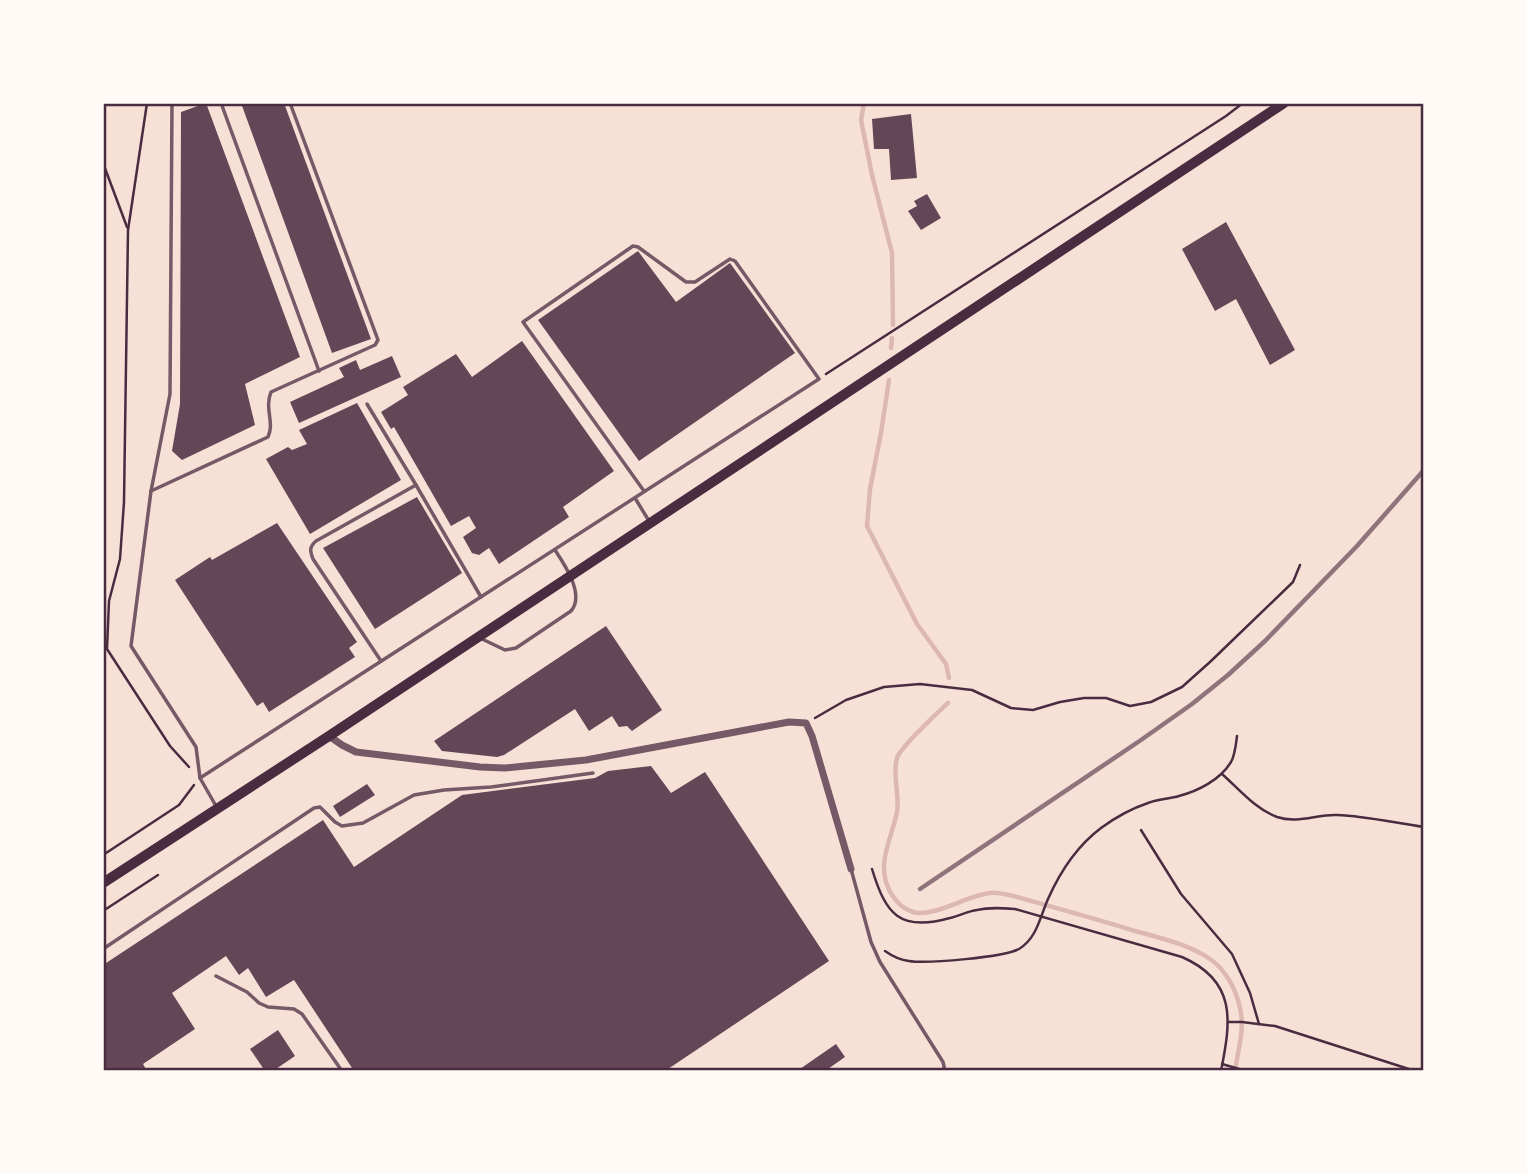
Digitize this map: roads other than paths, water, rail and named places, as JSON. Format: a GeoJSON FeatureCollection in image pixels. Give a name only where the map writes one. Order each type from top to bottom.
{"type":"FeatureCollection","features":[{"type":"Feature","properties":{"kind":"highway"},"geometry":{"type":"LineString","coordinates":[[103,883],[330,736],[1284,103]]}},
{"type":"Feature","properties":{"kind":"street"},"geometry":{"type":"LineString","coordinates":[[330,736],[356,752],[505,768],[586,760],[789,722],[806,723],[851,869]]}},
{"type":"Feature","properties":{"kind":"lane"},"geometry":{"type":"LineString","coordinates":[[172,103],[170,394],[151,491],[131,646],[196,747],[200,778],[218,808]]}},
{"type":"Feature","properties":{"kind":"lane"},"geometry":{"type":"LineString","coordinates":[[221,103],[319,371]]}},
{"type":"Feature","properties":{"kind":"lane"},"geometry":{"type":"LineString","coordinates":[[151,491],[268,436],[271,429],[268,409],[271,392],[375,345],[378,340],[290,103]]}},
{"type":"Feature","properties":{"kind":"lane"},"geometry":{"type":"LineString","coordinates":[[200,778],[819,379],[735,261],[730,258],[695,282],[686,282],[633,246],[523,322],[644,491]]}},
{"type":"Feature","properties":{"kind":"lane"},"geometry":{"type":"LineString","coordinates":[[367,404],[481,597]]}},
{"type":"Feature","properties":{"kind":"lane"},"geometry":{"type":"LineString","coordinates":[[381,661],[310,552],[312,545],[416,485]]}},
{"type":"Feature","properties":{"kind":"lane"},"geometry":{"type":"LineString","coordinates":[[634,497],[650,523]]}},
{"type":"Feature","properties":{"kind":"lane"},"geometry":{"type":"LineString","coordinates":[[478,637],[505,650],[516,648],[571,611],[577,600],[571,575],[555,550]]}},
{"type":"Feature","properties":{"kind":"lane"},"geometry":{"type":"LineString","coordinates":[[103,949],[314,808],[320,807],[342,826],[363,822],[414,795],[593,773]]}},
{"type":"Feature","properties":{"kind":"lane"},"geometry":{"type":"LineString","coordinates":[[851,869],[871,942],[880,962],[943,1062],[945,1071]]}},
{"type":"Feature","properties":{"kind":"lane"},"geometry":{"type":"LineString","coordinates":[[216,976],[247,992],[268,1007],[294,1009],[302,1014],[342,1071]]}},
{"type":"Feature","properties":{"kind":"waterway"},"geometry":{"type":"LineString","coordinates":[[864,103],[861,120],[892,253],[893,325]]}},
{"type":"Feature","properties":{"kind":"waterway"},"geometry":{"type":"LineString","coordinates":[[891,348],[892,338]]}},
{"type":"Feature","properties":{"kind":"waterway"},"geometry":{"type":"LineString","coordinates":[[889,380],[870,489],[867,526],[917,624],[946,664],[949,678]]}},
{"type":"Feature","properties":{"kind":"waterway"},"geometry":{"type":"LineString","coordinates":[[948,703],[911,739],[897,758],[897,812],[884,864],[887,885],[894,898],[907,909],[921,913],[981,895],[1004,894],[1164,939],[1201,954],[1225,974],[1238,1001],[1241,1032],[1235,1071]]}},
{"type":"Feature","properties":{"kind":"railway"},"geometry":{"type":"LineString","coordinates":[[920,889],[1141,740],[1228,675],[1265,641],[1357,546],[1424,470]]}}]}
